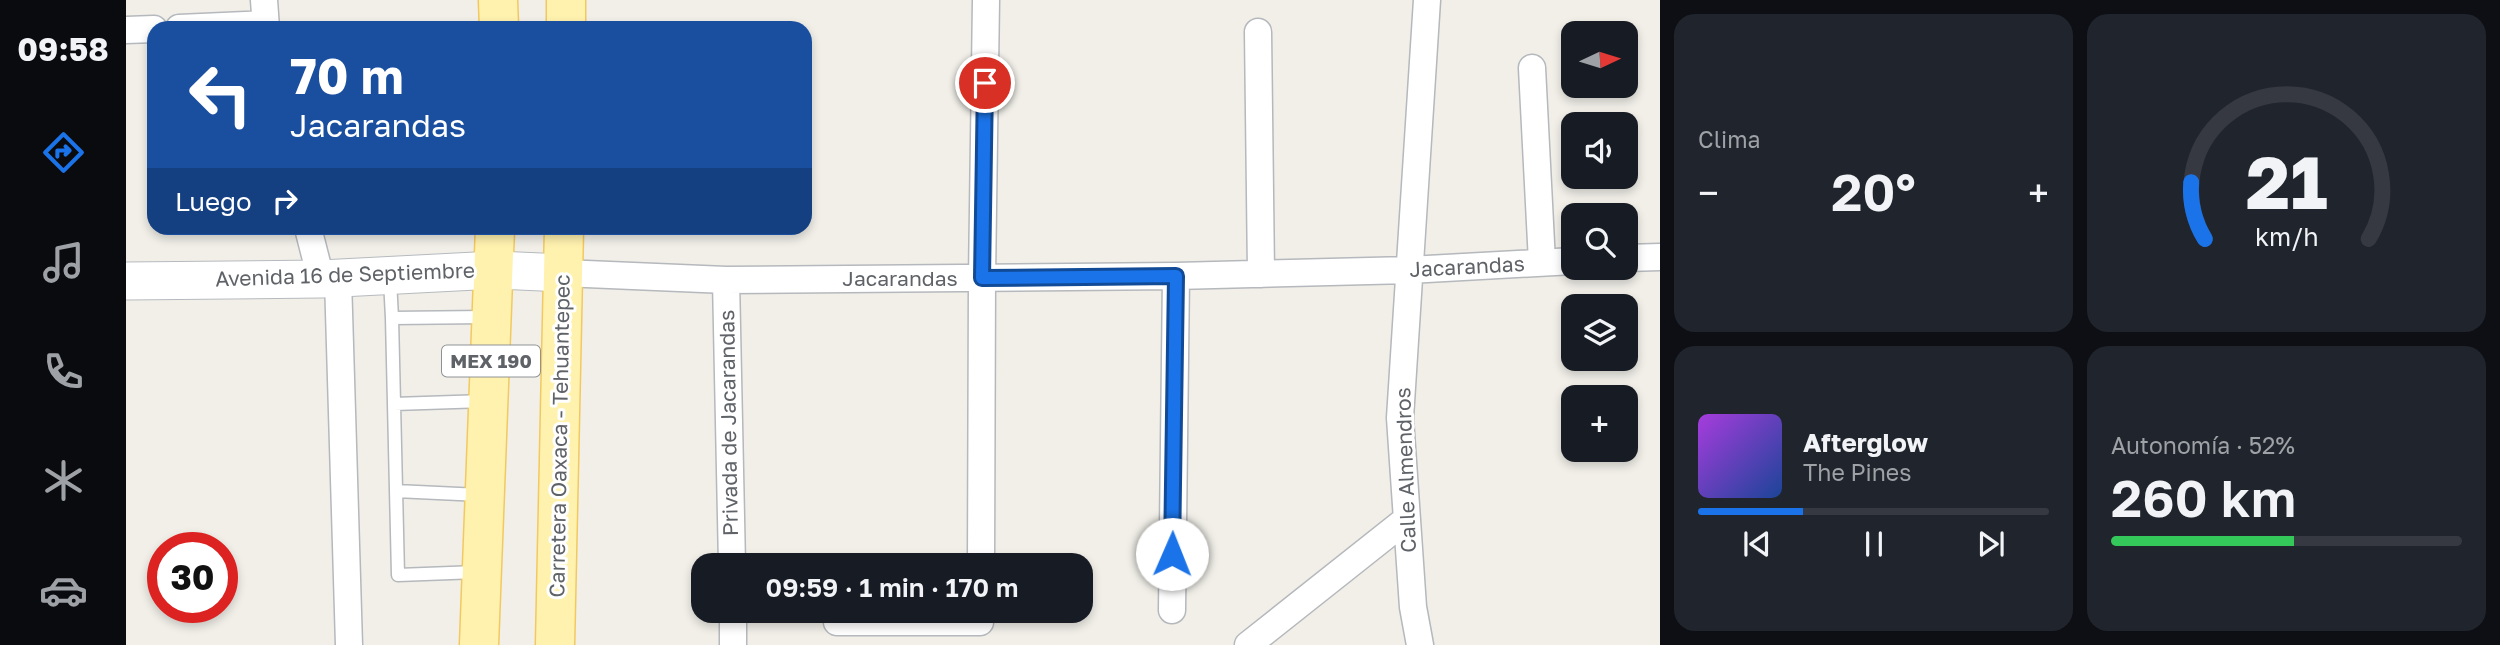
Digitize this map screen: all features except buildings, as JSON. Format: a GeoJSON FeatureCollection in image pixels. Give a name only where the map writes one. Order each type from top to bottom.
{"type":"FeatureCollection","features":[{"type":"Feature","properties":{"kind":"main road"},"geometry":{"type":"LineString","coordinates":[[498,0],[499,21]]}},
{"type":"Feature","properties":{"kind":"main road"},"geometry":{"type":"LineString","coordinates":[[566,0],[566,21]]}},
{"type":"Feature","properties":{"kind":"main road","name":"MEX 190"},"geometry":{"type":"LineString","coordinates":[[479,645],[480,572],[494,317],[495,235]]}},
{"type":"Feature","properties":{"kind":"main road","name":"Carretera Oaxaca - Tehuantepec"},"geometry":{"type":"LineString","coordinates":[[555,645],[564,235]]}},
{"type":"Feature","properties":{"kind":"street"},"geometry":{"type":"LineString","coordinates":[[981,553],[986,0]]}},
{"type":"Feature","properties":{"kind":"street","name":"Calle Almendros"},"geometry":{"type":"LineString","coordinates":[[1420,645],[1413,607],[1400,418],[1427,0]]}},
{"type":"Feature","properties":{"kind":"street"},"geometry":{"type":"LineString","coordinates":[[234,21],[265,17]]}},
{"type":"Feature","properties":{"kind":"street"},"geometry":{"type":"LineString","coordinates":[[126,30],[147,29]]}},
{"type":"Feature","properties":{"kind":"street"},"geometry":{"type":"LineString","coordinates":[[1258,32],[1261,274]]}},
{"type":"Feature","properties":{"kind":"street"},"geometry":{"type":"LineString","coordinates":[[1532,68],[1542,262]]}},
{"type":"Feature","properties":{"kind":"street"},"geometry":{"type":"LineString","coordinates":[[311,235],[329,279],[349,645]]}},
{"type":"Feature","properties":{"kind":"street"},"geometry":{"type":"LineString","coordinates":[[1638,258],[1660,257]]}},
{"type":"Feature","properties":{"kind":"street","name":"Jacarandas"},"geometry":{"type":"LineString","coordinates":[[563,273],[726,280],[1176,276],[1409,270],[1561,261]]}},
{"type":"Feature","properties":{"kind":"street","name":"Avenida 16 de Septiembre"},"geometry":{"type":"LineString","coordinates":[[126,281],[329,279],[495,270],[563,273]]}},
{"type":"Feature","properties":{"kind":"street"},"geometry":{"type":"LineString","coordinates":[[1172,610],[1176,276]]}},
{"type":"Feature","properties":{"kind":"street","name":"Privada de Jacarandas"},"geometry":{"type":"LineString","coordinates":[[726,280],[732,553]]}},
{"type":"Feature","properties":{"kind":"street"},"geometry":{"type":"LineString","coordinates":[[1248,645],[1407,519]]}},
{"type":"Feature","properties":{"kind":"street"},"geometry":{"type":"LineString","coordinates":[[733,623],[733,645]]}},
{"type":"Feature","properties":{"kind":"street"},"geometry":{"type":"LineString","coordinates":[[873,623],[982,626]]}},
{"type":"Feature","properties":{"kind":"lane"},"geometry":{"type":"LineString","coordinates":[[389,276],[398,575],[480,572]]}},
{"type":"Feature","properties":{"kind":"lane"},"geometry":{"type":"LineString","coordinates":[[392,318],[494,317]]}},
{"type":"Feature","properties":{"kind":"lane"},"geometry":{"type":"LineString","coordinates":[[394,404],[489,401]]}},
{"type":"Feature","properties":{"kind":"lane"},"geometry":{"type":"LineString","coordinates":[[396,491],[484,495]]}},
{"type":"Feature","properties":{"kind":"route"},"geometry":{"type":"LineString","coordinates":[[985,83],[982,278],[1176,276],[1172,554]]}}]}
